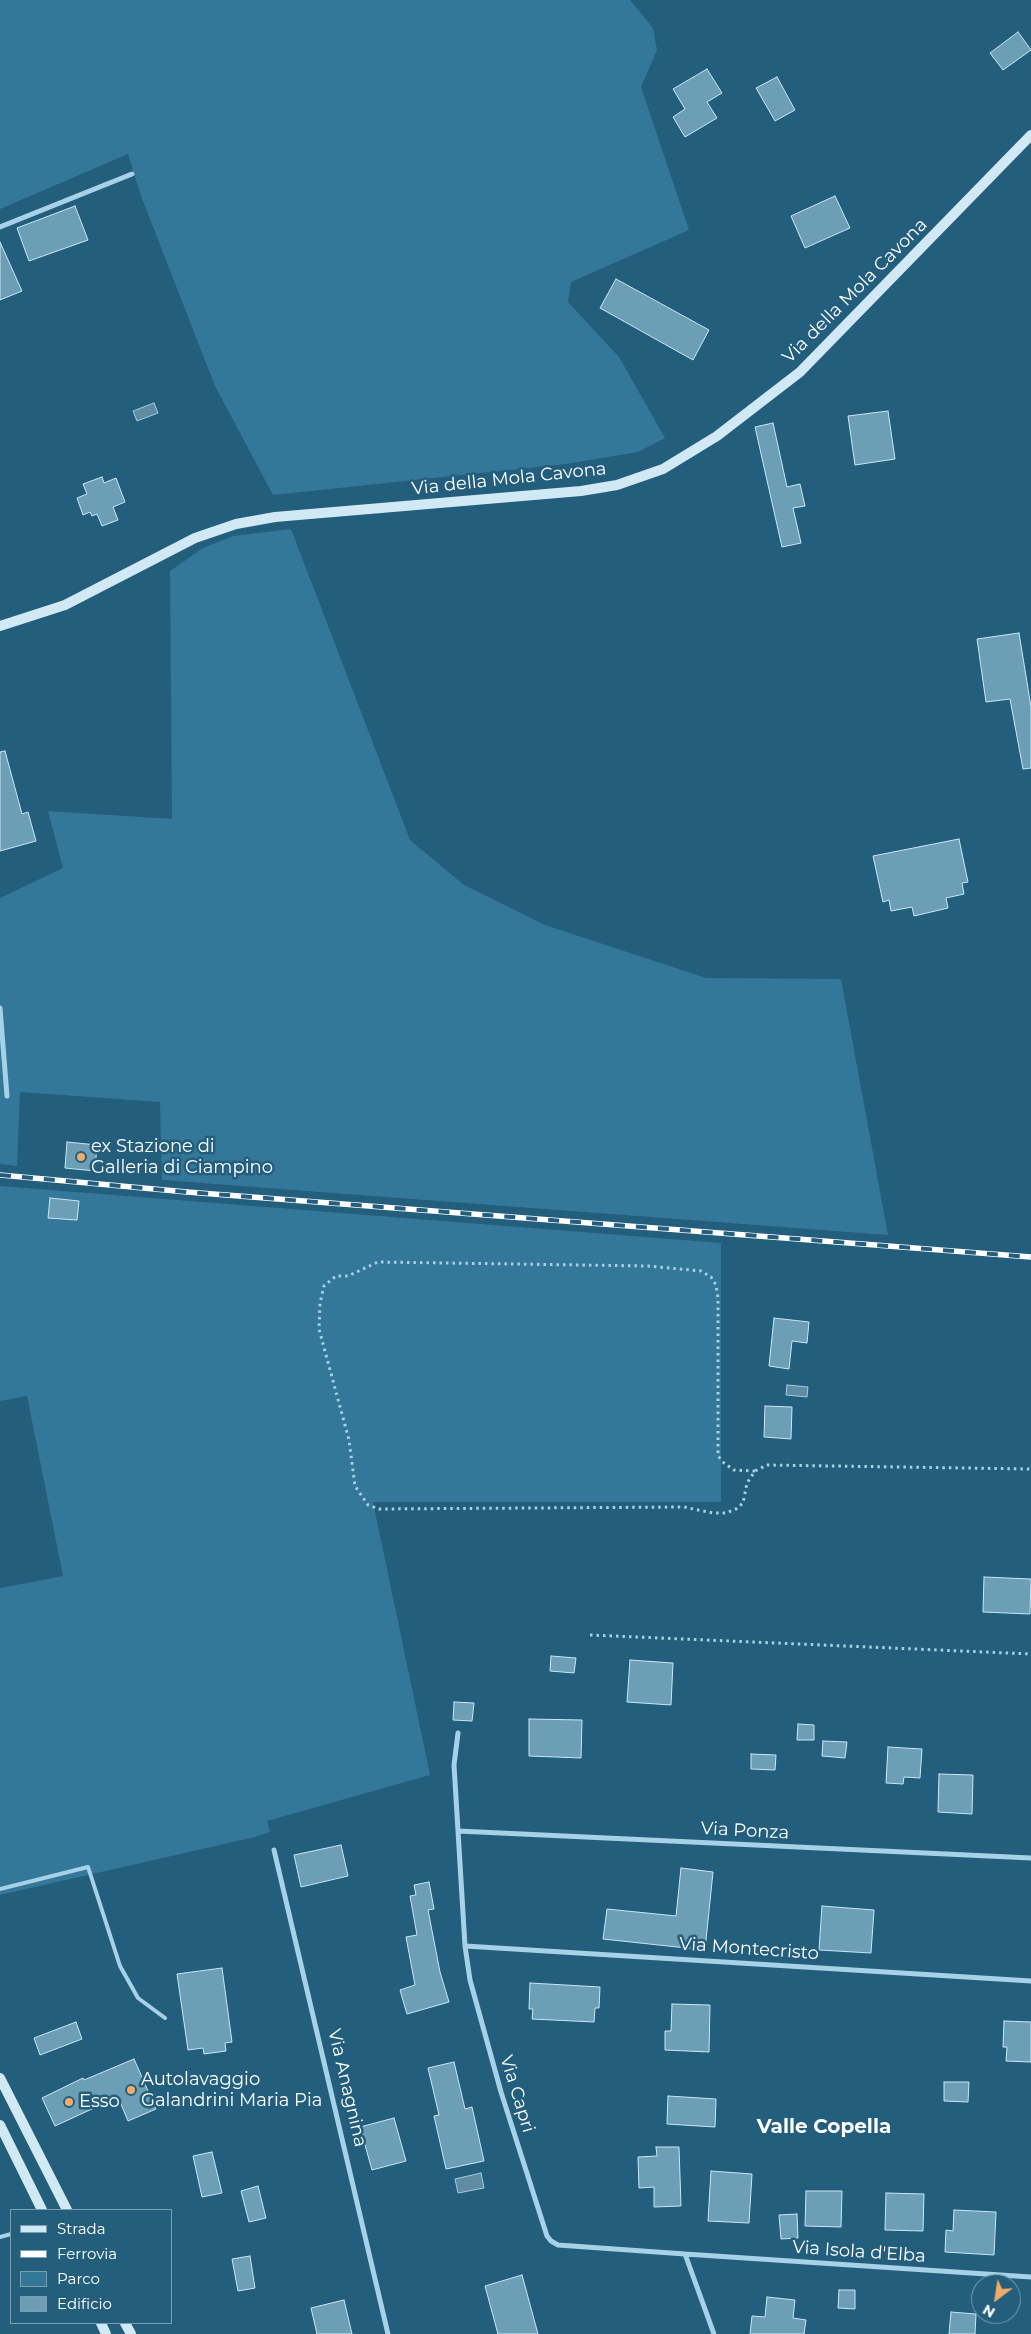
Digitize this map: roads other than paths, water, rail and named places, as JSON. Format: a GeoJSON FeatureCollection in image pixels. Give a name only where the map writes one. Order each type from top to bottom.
{"type":"FeatureCollection","features":[{"type":"Feature","properties":{"kind":"main road","name":"Via della Mola Cavona"},"geometry":{"type":"LineString","coordinates":[[0,626],[71,602],[195,538],[236,524],[276,516],[580,491],[617,485],[664,469],[717,436],[800,372],[1031,135]]}},
{"type":"Feature","properties":{"kind":"main road"},"geometry":{"type":"LineString","coordinates":[[0,2078],[66,2209]]}},
{"type":"Feature","properties":{"kind":"main road"},"geometry":{"type":"LineString","coordinates":[[0,2125],[42,2209]]}},
{"type":"Feature","properties":{"kind":"street"},"geometry":{"type":"LineString","coordinates":[[0,227],[132,174]]}},
{"type":"Feature","properties":{"kind":"street"},"geometry":{"type":"LineString","coordinates":[[0,1008],[7,1096]]}},
{"type":"Feature","properties":{"kind":"street","name":"Via Capri"},"geometry":{"type":"LineString","coordinates":[[458,1733],[454,1765],[465,1946],[470,1980],[501,2092],[549,2239],[558,2245],[685,2254]]}},
{"type":"Feature","properties":{"kind":"street","name":"Via Ponza"},"geometry":{"type":"LineString","coordinates":[[458,1831],[1031,1858]]}},
{"type":"Feature","properties":{"kind":"street","name":"Via Anagnina"},"geometry":{"type":"LineString","coordinates":[[274,1850],[388,2334]]}},
{"type":"Feature","properties":{"kind":"street","name":"Via Montecristo"},"geometry":{"type":"LineString","coordinates":[[465,1946],[1031,1981]]}},
{"type":"Feature","properties":{"kind":"street"},"geometry":{"type":"LineString","coordinates":[[685,2254],[714,2334]]}},
{"type":"Feature","properties":{"kind":"street","name":"Via Isola d'Elba"},"geometry":{"type":"LineString","coordinates":[[685,2254],[1031,2277]]}},
{"type":"Feature","properties":{"kind":"lane"},"geometry":{"type":"LineString","coordinates":[[0,1889],[88,1867],[120,1966],[138,1998],[165,2018]]}},
{"type":"Feature","properties":{"kind":"railway"},"geometry":{"type":"LineString","coordinates":[[0,1175],[187,1192],[1031,1257]]}},
{"type":"Feature","properties":{"kind":"place","name":"ex Stazione di Galleria di Ciampino"},"geometry":{"type":"Point","coordinates":[81,1157]}},
{"type":"Feature","properties":{"kind":"place","name":"Autolavaggio Galandrini Maria Pia"},"geometry":{"type":"Point","coordinates":[131,2090]}},
{"type":"Feature","properties":{"kind":"place","name":"Esso"},"geometry":{"type":"Point","coordinates":[69,2102]}},
{"type":"Feature","properties":{"kind":"district","name":"Valle Copella"},"geometry":{"type":"Point","coordinates":[824,2127]}}]}
